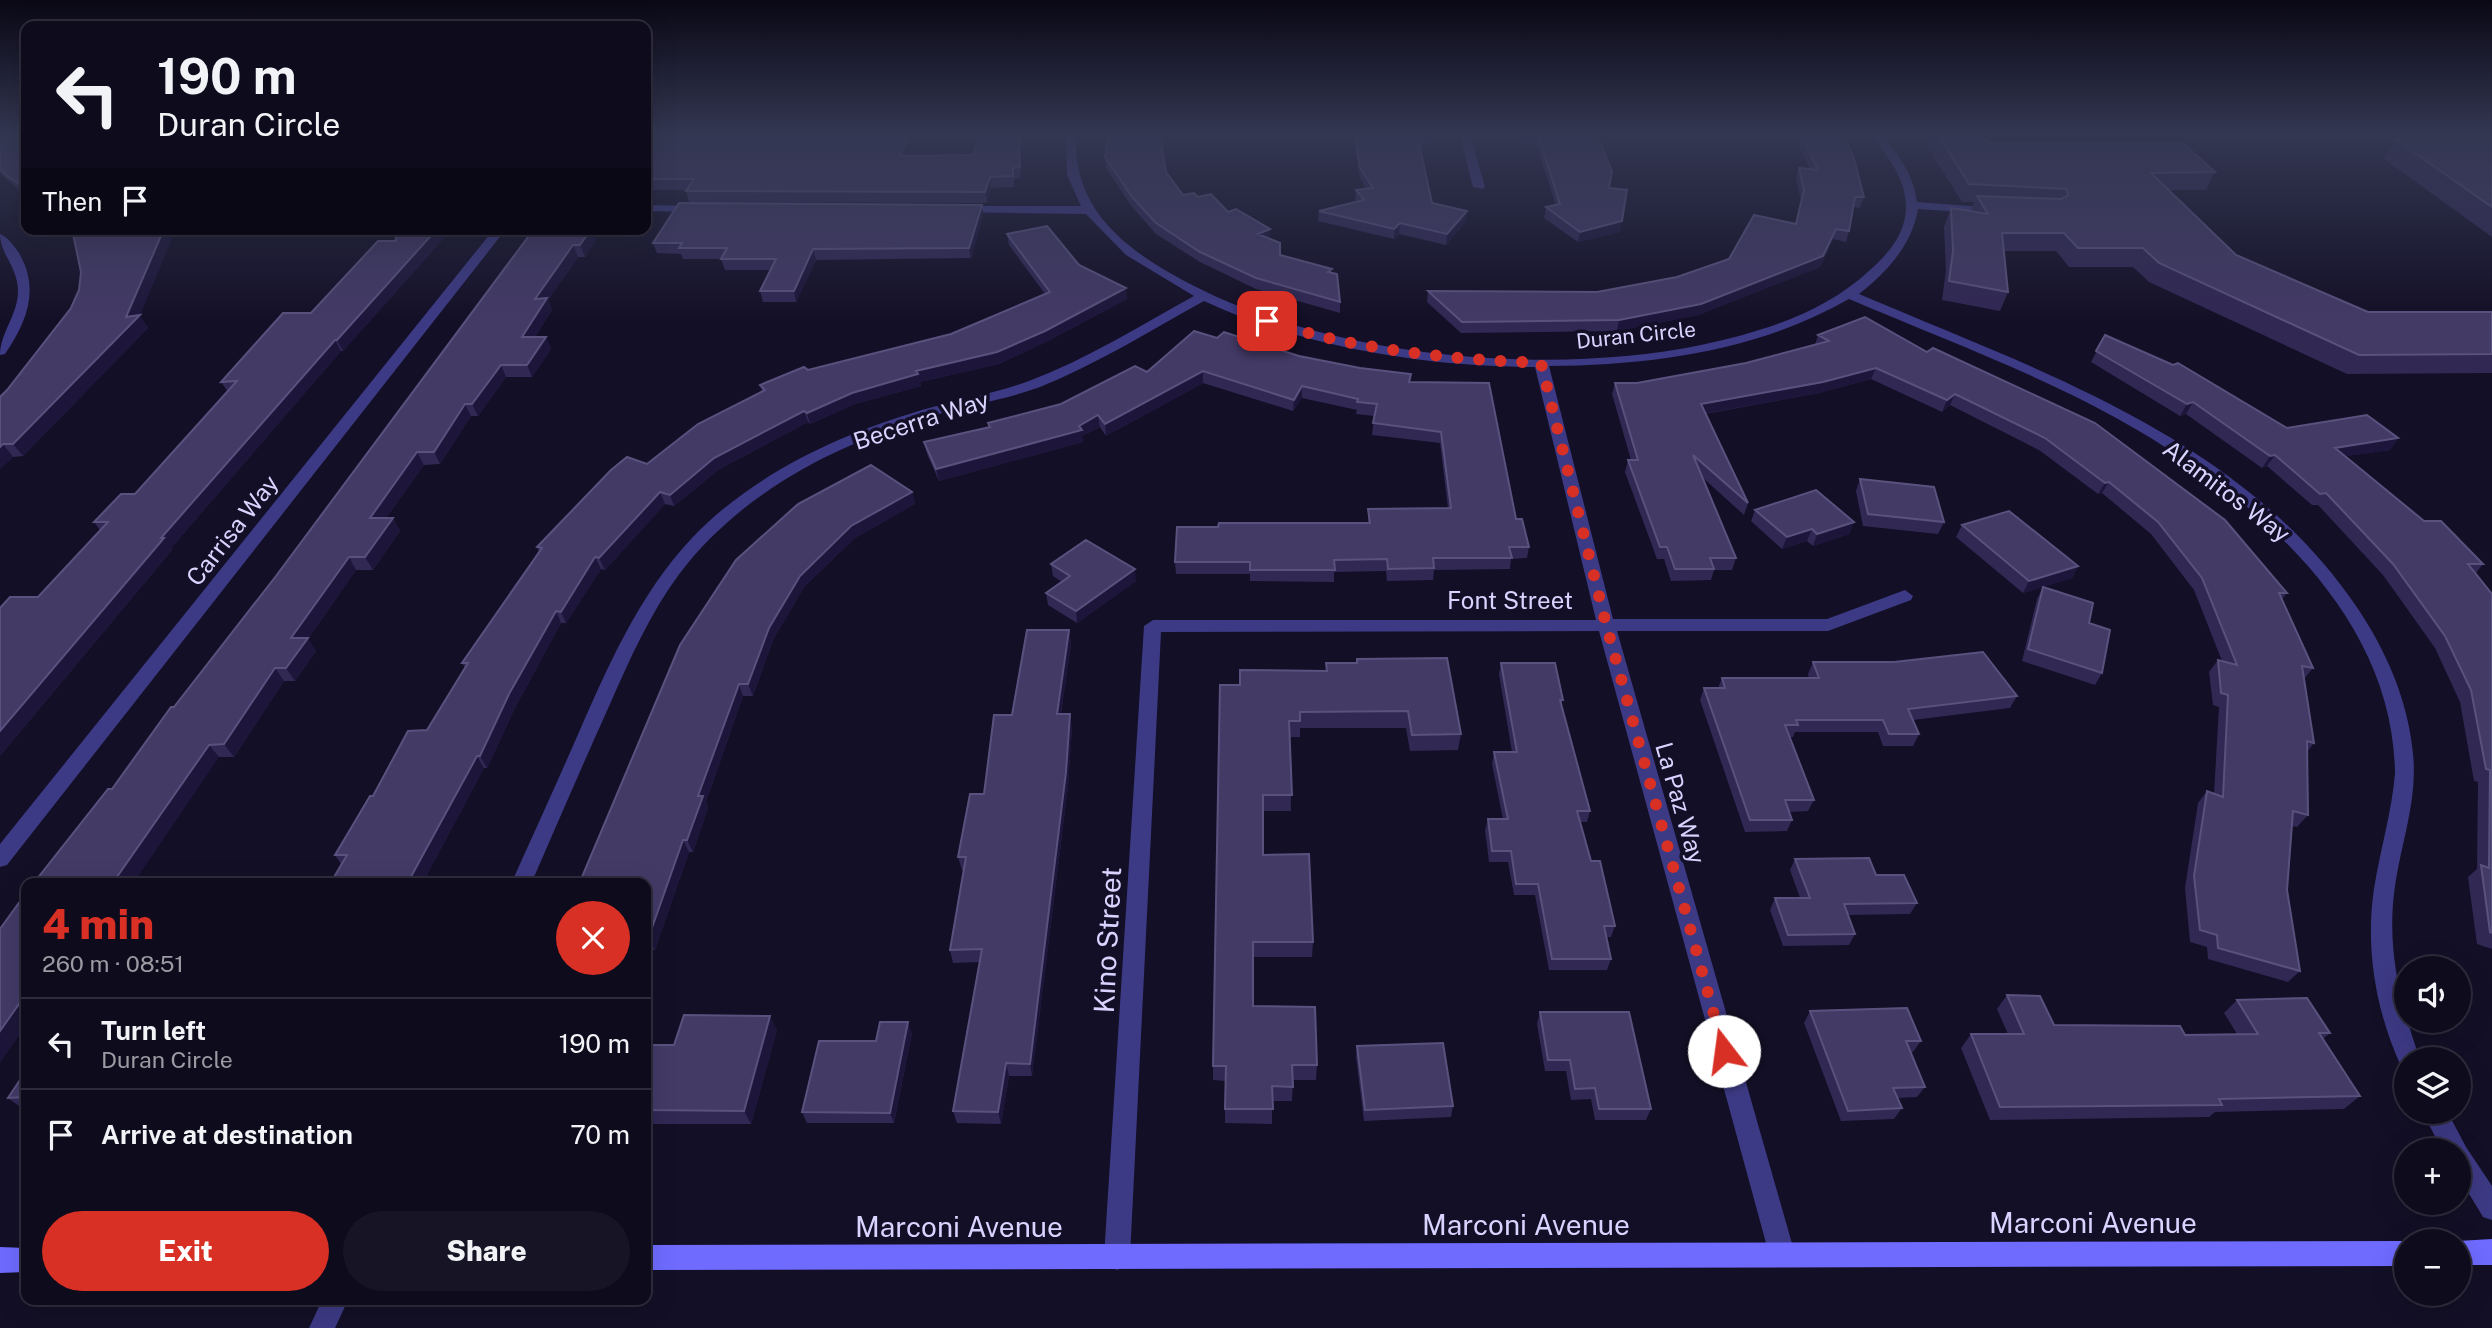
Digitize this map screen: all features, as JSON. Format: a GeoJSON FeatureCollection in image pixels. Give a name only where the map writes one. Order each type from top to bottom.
{"type":"FeatureCollection","features":[{"type":"Feature","properties":{"kind":"main road"},"geometry":{"type":"LineString","coordinates":[[2471,1252],[2492,1252]]}},
{"type":"Feature","properties":{"kind":"main road","name":"Marconi Avenue"},"geometry":{"type":"LineString","coordinates":[[651,1258],[2394,1253]]}},
{"type":"Feature","properties":{"kind":"main road"},"geometry":{"type":"LineString","coordinates":[[0,1260],[21,1260]]}},
{"type":"Feature","properties":{"kind":"street","name":"Duran Circle"},"geometry":{"type":"LineString","coordinates":[[1082,197],[1088,210],[1111,236],[1135,256],[1203,296],[1289,328],[1338,341],[1425,355],[1541,363],[1640,358],[1736,341],[1814,313],[1849,294],[1884,267],[1899,247],[1909,227],[1914,205]]}},
{"type":"Feature","properties":{"kind":"street"},"geometry":{"type":"LineString","coordinates":[[1911,197],[1914,205],[2011,211]]}},
{"type":"Feature","properties":{"kind":"street"},"geometry":{"type":"LineString","coordinates":[[651,208],[717,209]]}},
{"type":"Feature","properties":{"kind":"street"},"geometry":{"type":"LineString","coordinates":[[951,210],[1088,210]]}},
{"type":"Feature","properties":{"kind":"street","name":"Carrisa Way"},"geometry":{"type":"LineString","coordinates":[[0,859],[494,235]]}},
{"type":"Feature","properties":{"kind":"street"},"geometry":{"type":"LineString","coordinates":[[0,238],[13,251],[25,274],[24,303],[17,324],[0,351]]}},
{"type":"Feature","properties":{"kind":"street","name":"Alamitos Way"},"geometry":{"type":"LineString","coordinates":[[1849,294],[2081,394],[2167,443],[2259,510],[2314,562],[2347,603],[2369,637],[2387,677],[2399,716],[2404,755],[2402,795],[2382,907],[2381,956],[2391,1012],[2404,1047]]}},
{"type":"Feature","properties":{"kind":"street","name":"Becerra Way"},"geometry":{"type":"LineString","coordinates":[[524,878],[644,611],[675,567],[727,515],[805,463],[856,438],[929,412],[1030,386],[1070,370],[1203,296]]}},
{"type":"Feature","properties":{"kind":"street","name":"La Paz Way"},"geometry":{"type":"LineString","coordinates":[[1541,363],[1606,624],[1782,1254]]}},
{"type":"Feature","properties":{"kind":"street","name":"Font Street"},"geometry":{"type":"LineString","coordinates":[[1153,626],[1828,625],[1905,596]]}},
{"type":"Feature","properties":{"kind":"street","name":"Kino Street"},"geometry":{"type":"LineString","coordinates":[[1117,1257],[1153,626]]}},
{"type":"Feature","properties":{"kind":"street"},"geometry":{"type":"LineString","coordinates":[[2471,1175],[2492,1208]]}},
{"type":"Feature","properties":{"kind":"street"},"geometry":{"type":"LineString","coordinates":[[322,1328],[333,1305]]}},
{"type":"Feature","properties":{"kind":"building"},"geometry":{"type":"Polygon","coordinates":[[[1132,197],[1214,197],[1228,212],[1236,209],[1270,229],[1258,234],[1280,243],[1280,255],[1332,269],[1328,272],[1337,274],[1340,302],[1256,278],[1200,252],[1156,223],[1132,197]]]}},
{"type":"Feature","properties":{"kind":"building"},"geometry":{"type":"Polygon","coordinates":[[[1362,197],[1431,197],[1432,203],[1467,211],[1447,234],[1400,223],[1394,229],[1319,211],[1364,200],[1362,197]]]}},
{"type":"Feature","properties":{"kind":"building"},"geometry":{"type":"Polygon","coordinates":[[[1558,197],[1626,197],[1622,221],[1580,232],[1546,207],[1560,204],[1558,197]]]}},
{"type":"Feature","properties":{"kind":"building"},"geometry":{"type":"Polygon","coordinates":[[[1802,197],[1864,197],[1855,197],[1849,231],[1836,229],[1823,256],[1701,304],[1619,320],[1462,322],[1428,291],[1597,292],[1677,277],[1729,259],[1754,215],[1796,224],[1802,197]]]}},
{"type":"Feature","properties":{"kind":"building"},"geometry":{"type":"Polygon","coordinates":[[[1978,197],[2176,197],[2236,255],[2368,312],[2492,312],[2492,354],[2359,355],[2159,263],[2143,248],[2078,248],[2064,233],[2002,233],[2008,292],[1949,281],[1953,251],[1951,208],[1988,214],[1978,197]]]}},
{"type":"Feature","properties":{"kind":"building"},"geometry":{"type":"Polygon","coordinates":[[[2478,197],[2492,197],[2492,207],[2478,197]]]}},
{"type":"Feature","properties":{"kind":"building"},"geometry":{"type":"Polygon","coordinates":[[[679,203],[982,205],[969,248],[813,249],[794,291],[760,291],[776,259],[721,259],[727,248],[679,248],[682,243],[653,243],[679,203]]]}},
{"type":"Feature","properties":{"kind":"building"},"geometry":{"type":"Polygon","coordinates":[[[1047,226],[1079,265],[1126,288],[1045,331],[997,352],[916,371],[918,374],[852,393],[807,413],[804,411],[714,458],[670,495],[660,492],[599,558],[595,557],[561,612],[556,611],[509,694],[480,756],[477,756],[410,878],[334,878],[347,855],[335,855],[370,796],[373,796],[408,731],[427,730],[468,663],[462,663],[542,548],[537,547],[611,470],[627,457],[647,464],[698,424],[765,390],[760,385],[804,367],[808,370],[951,334],[1050,292],[1007,234],[1047,226]]]}},
{"type":"Feature","properties":{"kind":"building"},"geometry":{"type":"Polygon","coordinates":[[[73,235],[161,235],[126,317],[140,315],[13,444],[3,444],[0,447],[0,397],[71,308],[79,290],[81,272],[73,235]]]}},
{"type":"Feature","properties":{"kind":"building"},"geometry":{"type":"Polygon","coordinates":[[[396,235],[432,235],[335,340],[161,538],[164,538],[0,731],[0,608],[10,597],[38,597],[108,522],[94,522],[121,494],[135,494],[237,381],[221,382],[283,313],[311,313],[378,241],[396,241],[396,235]]]}},
{"type":"Feature","properties":{"kind":"building"},"geometry":{"type":"Polygon","coordinates":[[[530,235],[587,235],[580,245],[573,245],[535,299],[547,298],[522,337],[546,337],[527,365],[501,365],[472,404],[465,404],[434,452],[417,452],[370,518],[393,518],[365,557],[349,557],[291,638],[308,638],[286,668],[275,668],[224,744],[209,745],[116,878],[38,878],[108,789],[112,789],[171,707],[174,707],[276,576],[530,235]]]}},
{"type":"Feature","properties":{"kind":"building"},"geometry":{"type":"Polygon","coordinates":[[[1865,317],[1927,352],[1933,348],[2095,423],[2225,520],[2287,593],[2279,593],[2313,668],[2302,666],[2314,743],[2307,741],[2308,815],[2293,811],[2287,890],[2300,971],[2218,948],[2217,935],[2200,930],[2194,876],[2207,791],[2223,797],[2228,695],[2221,693],[2218,660],[2237,665],[2202,578],[2158,522],[2109,482],[2105,483],[2045,438],[1955,394],[1947,400],[1876,368],[1823,382],[1701,404],[1748,503],[1693,455],[1736,558],[1710,558],[1714,569],[1675,569],[1667,547],[1660,547],[1628,460],[1638,460],[1615,383],[1637,383],[1746,363],[1829,341],[1818,335],[1865,317]]]}},
{"type":"Feature","properties":{"kind":"building"},"geometry":{"type":"Polygon","coordinates":[[[1194,331],[1217,338],[1224,332],[1299,356],[1360,368],[1411,374],[1409,382],[1489,383],[1516,519],[1522,519],[1529,547],[1509,547],[1512,558],[1433,558],[1434,568],[1388,569],[1387,559],[1334,560],[1335,570],[1250,570],[1250,562],[1175,562],[1177,527],[1218,527],[1219,523],[1370,523],[1368,509],[1451,508],[1441,432],[1373,423],[1377,404],[1357,402],[1358,399],[1302,386],[1294,400],[1203,371],[1105,424],[1098,415],[1079,426],[1082,430],[936,469],[924,442],[990,427],[988,423],[1061,404],[1135,366],[1147,372],[1194,331]]]}},
{"type":"Feature","properties":{"kind":"building"},"geometry":{"type":"Polygon","coordinates":[[[2105,335],[2173,365],[2178,363],[2287,428],[2367,415],[2398,438],[2335,448],[2424,521],[2441,521],[2483,564],[2468,564],[2492,594],[2492,933],[2481,865],[2489,868],[2490,770],[2486,769],[2471,690],[2445,636],[2393,564],[2326,493],[2320,494],[2275,455],[2270,456],[2193,402],[2187,404],[2096,351],[2105,335]]]}},
{"type":"Feature","properties":{"kind":"building"},"geometry":{"type":"Polygon","coordinates":[[[871,465],[912,492],[851,526],[800,576],[769,628],[748,684],[739,684],[698,796],[703,796],[687,840],[683,840],[651,931],[651,878],[582,878],[680,645],[736,560],[798,504],[871,465]]]}},
{"type":"Feature","properties":{"kind":"building"},"geometry":{"type":"Polygon","coordinates":[[[1860,479],[1934,487],[1944,522],[1868,514],[1860,479]]]}},
{"type":"Feature","properties":{"kind":"building"},"geometry":{"type":"Polygon","coordinates":[[[1816,490],[1854,522],[1817,534],[1812,529],[1787,537],[1755,510],[1816,490]]]}},
{"type":"Feature","properties":{"kind":"building"},"geometry":{"type":"Polygon","coordinates":[[[2009,511],[2078,566],[2029,581],[1962,525],[2009,511]]]}},
{"type":"Feature","properties":{"kind":"building"},"geometry":{"type":"Polygon","coordinates":[[[1086,540],[1135,569],[1076,611],[1046,593],[1070,576],[1051,564],[1086,540]]]}},
{"type":"Feature","properties":{"kind":"building"},"geometry":{"type":"Polygon","coordinates":[[[2043,587],[2093,603],[2089,623],[2110,630],[2102,673],[2028,649],[2043,587]]]}},
{"type":"Feature","properties":{"kind":"building"},"geometry":{"type":"Polygon","coordinates":[[[1027,630],[1069,630],[1057,714],[1070,714],[1066,772],[1030,1064],[1006,1063],[998,1112],[953,1111],[982,949],[950,950],[966,857],[958,857],[970,794],[984,794],[994,715],[1012,715],[1027,630]]]}},
{"type":"Feature","properties":{"kind":"building"},"geometry":{"type":"Polygon","coordinates":[[[1983,652],[2017,696],[1908,709],[1919,734],[1889,734],[1883,720],[1796,720],[1798,725],[1785,725],[1814,800],[1785,800],[1792,820],[1750,820],[1704,688],[1725,688],[1722,678],[1819,678],[1813,662],[1894,662],[1983,652]]]}},
{"type":"Feature","properties":{"kind":"building"},"geometry":{"type":"Polygon","coordinates":[[[1447,658],[1461,734],[1412,735],[1408,711],[1300,712],[1300,721],[1289,721],[1292,795],[1263,795],[1263,855],[1309,854],[1313,942],[1253,942],[1253,1006],[1315,1007],[1317,1065],[1292,1065],[1293,1087],[1272,1086],[1273,1109],[1225,1109],[1226,1066],[1213,1066],[1220,685],[1240,685],[1240,670],[1327,671],[1326,663],[1357,663],[1357,659],[1447,658]]]}},
{"type":"Feature","properties":{"kind":"building"},"geometry":{"type":"Polygon","coordinates":[[[1501,663],[1555,663],[1563,700],[1560,700],[1590,811],[1577,811],[1591,861],[1600,861],[1615,926],[1604,926],[1611,959],[1552,959],[1538,884],[1516,884],[1511,851],[1492,851],[1488,819],[1508,819],[1494,752],[1517,752],[1501,663]]]}},
{"type":"Feature","properties":{"kind":"building"},"geometry":{"type":"Polygon","coordinates":[[[1869,858],[1876,875],[1904,875],[1917,903],[1844,904],[1855,934],[1788,935],[1775,898],[1810,898],[1795,859],[1869,858]]]}},
{"type":"Feature","properties":{"kind":"building"},"geometry":{"type":"Polygon","coordinates":[[[21,900],[21,1001],[0,1031],[0,929],[21,900]]]}},
{"type":"Feature","properties":{"kind":"building"},"geometry":{"type":"Polygon","coordinates":[[[2007,995],[2040,996],[2054,1025],[2180,1026],[2185,1035],[2258,1034],[2237,1000],[2307,998],[2330,1033],[2319,1033],[2360,1096],[2219,1099],[2222,1105],[2000,1107],[1971,1034],[2024,1034],[2007,995]]]}},
{"type":"Feature","properties":{"kind":"building"},"geometry":{"type":"Polygon","coordinates":[[[1907,1008],[1921,1041],[1906,1041],[1925,1087],[1893,1088],[1902,1108],[1848,1111],[1810,1011],[1907,1008]]]}},
{"type":"Feature","properties":{"kind":"building"},"geometry":{"type":"Polygon","coordinates":[[[1540,1012],[1629,1012],[1651,1109],[1599,1109],[1595,1088],[1575,1089],[1570,1060],[1548,1060],[1540,1012]]]}},
{"type":"Feature","properties":{"kind":"building"},"geometry":{"type":"Polygon","coordinates":[[[684,1015],[770,1016],[744,1111],[651,1110],[651,1045],[674,1045],[684,1015]]]}},
{"type":"Feature","properties":{"kind":"building"},"geometry":{"type":"Polygon","coordinates":[[[880,1022],[908,1022],[890,1113],[802,1112],[819,1041],[876,1041],[880,1022]]]}},
{"type":"Feature","properties":{"kind":"building"},"geometry":{"type":"Polygon","coordinates":[[[1443,1043],[1453,1106],[1365,1110],[1357,1046],[1443,1043]]]}},
{"type":"Feature","properties":{"kind":"building"},"geometry":{"type":"Polygon","coordinates":[[[21,1078],[21,1097],[8,1098],[21,1078]]]}},
{"type":"Feature","properties":{"kind":"route"},"geometry":{"type":"LineString","coordinates":[[1267,321],[1338,341],[1389,350],[1479,360],[1541,363],[1606,624],[1724,1051]]}}]}
